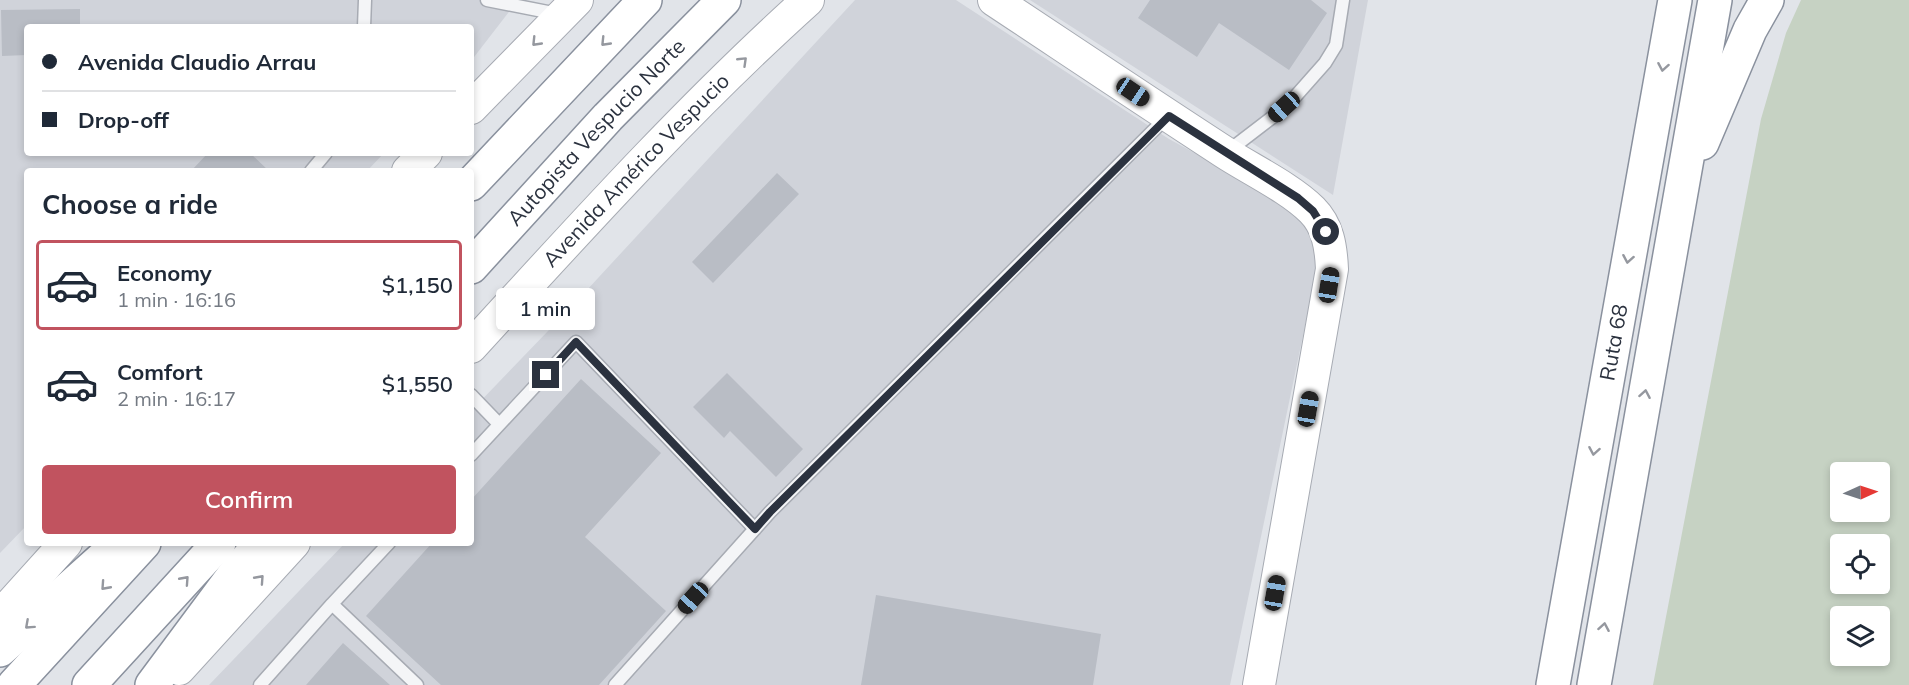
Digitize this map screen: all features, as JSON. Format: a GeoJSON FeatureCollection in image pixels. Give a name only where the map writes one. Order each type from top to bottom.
{"type":"FeatureCollection","features":[{"type":"Feature","properties":{"kind":"highway"},"geometry":{"type":"LineString","coordinates":[[474,181],[645,0]]}},
{"type":"Feature","properties":{"kind":"highway","name":"Autopista Vespucio Norte"},"geometry":{"type":"LineString","coordinates":[[474,264],[608,117],[724,0]]}},
{"type":"Feature","properties":{"kind":"highway","name":"Ruta 68"},"geometry":{"type":"LineString","coordinates":[[1594,685],[1714,0]]}},
{"type":"Feature","properties":{"kind":"highway"},"geometry":{"type":"LineString","coordinates":[[1680,194],[1743,0]]}},
{"type":"Feature","properties":{"kind":"highway"},"geometry":{"type":"LineString","coordinates":[[1680,194],[1750,30],[1767,0]]}},
{"type":"Feature","properties":{"kind":"highway","name":"Ruta 68"},"geometry":{"type":"LineString","coordinates":[[1553,685],[1673,3]]}},
{"type":"Feature","properties":{"kind":"highway"},"geometry":{"type":"LineString","coordinates":[[0,650],[116,546]]}},
{"type":"Feature","properties":{"kind":"highway"},"geometry":{"type":"LineString","coordinates":[[14,685],[141,546]]}},
{"type":"Feature","properties":{"kind":"highway"},"geometry":{"type":"LineString","coordinates":[[89,685],[216,546]]}},
{"type":"Feature","properties":{"kind":"highway"},"geometry":{"type":"LineString","coordinates":[[152,685],[233,576],[258,546]]}},
{"type":"Feature","properties":{"kind":"main road","name":"Avenida Américo Vespucio"},"geometry":{"type":"LineString","coordinates":[[474,344],[641,162],[714,88],[808,0]]}},
{"type":"Feature","properties":{"kind":"main road"},"geometry":{"type":"LineString","coordinates":[[1004,3],[1169,116],[1298,198],[1313,211],[1326,232],[1331,248],[1332,269],[1259,685]]}},
{"type":"Feature","properties":{"kind":"main road"},"geometry":{"type":"LineString","coordinates":[[474,105],[569,7]]}},
{"type":"Feature","properties":{"kind":"main road"},"geometry":{"type":"LineString","coordinates":[[411,168],[423,156]]}},
{"type":"Feature","properties":{"kind":"main road"},"geometry":{"type":"LineString","coordinates":[[0,616],[63,546]]}},
{"type":"Feature","properties":{"kind":"main road"},"geometry":{"type":"LineString","coordinates":[[165,685],[291,546]]}},
{"type":"Feature","properties":{"kind":"lane"},"geometry":{"type":"LineString","coordinates":[[364,24],[365,0]]}},
{"type":"Feature","properties":{"kind":"lane"},"geometry":{"type":"LineString","coordinates":[[487,0],[569,7]]}},
{"type":"Feature","properties":{"kind":"lane"},"geometry":{"type":"LineString","coordinates":[[1225,153],[1294,98],[1325,63],[1336,45],[1343,0]]}},
{"type":"Feature","properties":{"kind":"lane"},"geometry":{"type":"LineString","coordinates":[[615,685],[770,512],[1169,116]]}},
{"type":"Feature","properties":{"kind":"lane"},"geometry":{"type":"LineString","coordinates":[[314,168],[324,156]]}},
{"type":"Feature","properties":{"kind":"lane"},"geometry":{"type":"LineString","coordinates":[[474,451],[576,342],[755,529]]}},
{"type":"Feature","properties":{"kind":"lane"},"geometry":{"type":"LineString","coordinates":[[474,398],[500,424]]}},
{"type":"Feature","properties":{"kind":"lane"},"geometry":{"type":"LineString","coordinates":[[260,685],[386,546]]}},
{"type":"Feature","properties":{"kind":"lane"},"geometry":{"type":"LineString","coordinates":[[332,604],[417,685]]}},
{"type":"Feature","properties":{"kind":"shaded area"},"geometry":{"type":"Polygon","coordinates":[[[0,0],[518,0],[474,57],[474,24],[24,24],[24,156],[381,156],[370,168],[24,168],[24,528],[0,553],[0,0]]]}},
{"type":"Feature","properties":{"kind":"shaded area"},"geometry":{"type":"Polygon","coordinates":[[[855,0],[956,0],[1169,139],[1303,212],[1320,254],[1230,685],[209,685],[342,546],[474,546],[474,408],[574,304],[855,0]]]}},
{"type":"Feature","properties":{"kind":"shaded area"},"geometry":{"type":"Polygon","coordinates":[[[1030,0],[1368,0],[1333,195],[1030,0]]]}},
{"type":"Feature","properties":{"kind":"green space"},"geometry":{"type":"Polygon","coordinates":[[[1801,0],[1909,0],[1909,685],[1653,685],[1761,119],[1786,33],[1801,0]]]}},
{"type":"Feature","properties":{"kind":"building"},"geometry":{"type":"Polygon","coordinates":[[[1150,0],[1311,0],[1327,13],[1289,70],[1219,23],[1197,57],[1138,18],[1150,0]]]}},
{"type":"Feature","properties":{"kind":"building"},"geometry":{"type":"Polygon","coordinates":[[[80,9],[80,24],[24,24],[24,55],[2,56],[1,10],[80,9]]]}},
{"type":"Feature","properties":{"kind":"building"},"geometry":{"type":"Polygon","coordinates":[[[205,156],[253,156],[266,168],[194,168],[205,156]]]}},
{"type":"Feature","properties":{"kind":"building"},"geometry":{"type":"Polygon","coordinates":[[[777,173],[799,194],[713,283],[692,262],[777,173]]]}},
{"type":"Feature","properties":{"kind":"building"},"geometry":{"type":"Polygon","coordinates":[[[727,373],[803,449],[776,477],[730,431],[724,438],[693,407],[727,373]]]}},
{"type":"Feature","properties":{"kind":"building"},"geometry":{"type":"Polygon","coordinates":[[[581,379],[661,453],[585,537],[666,611],[599,685],[441,685],[366,616],[429,546],[474,546],[474,497],[581,379]]]}},
{"type":"Feature","properties":{"kind":"building"},"geometry":{"type":"Polygon","coordinates":[[[876,595],[1101,634],[1093,685],[861,685],[876,595]]]}},
{"type":"Feature","properties":{"kind":"building"},"geometry":{"type":"Polygon","coordinates":[[[343,643],[390,685],[306,685],[343,643]]]}},
{"type":"Feature","properties":{"kind":"route"},"geometry":{"type":"LineString","coordinates":[[546,375],[576,342],[755,529],[1169,116],[1298,198],[1313,211],[1326,232]]}}]}
